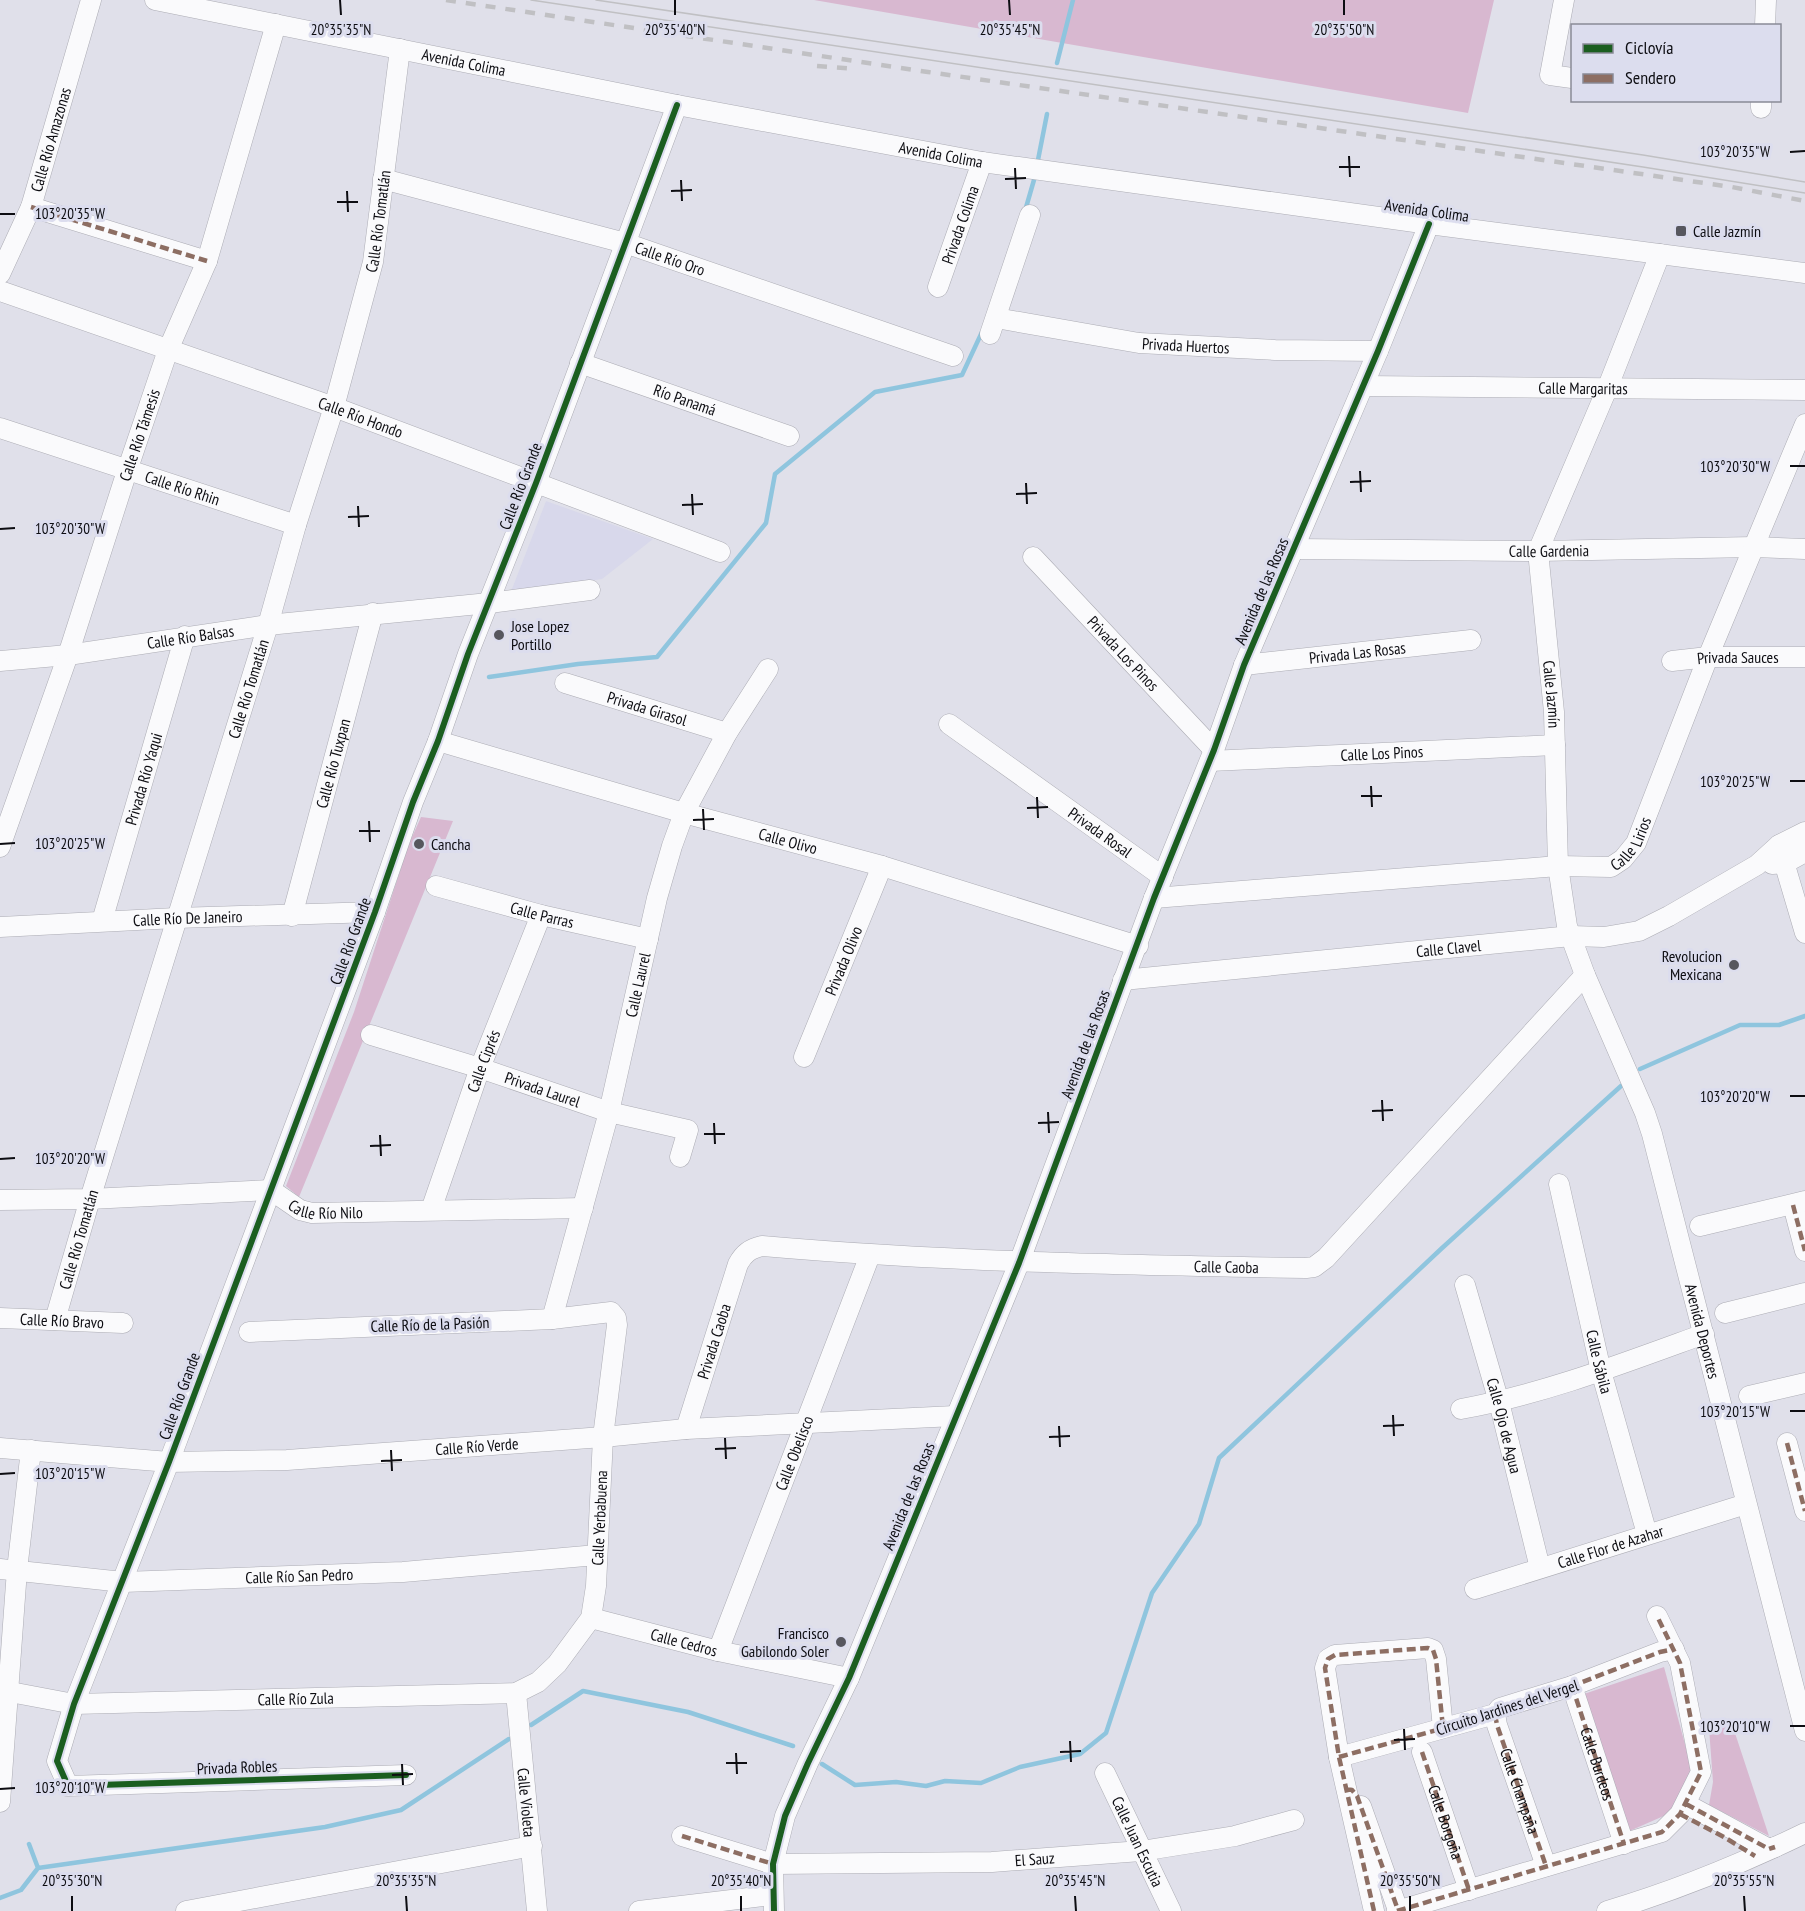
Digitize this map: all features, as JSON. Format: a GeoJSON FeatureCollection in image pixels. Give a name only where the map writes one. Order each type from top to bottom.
{"type":"FeatureCollection","features":[{"type":"Feature","properties":{"kind":"street","name":"Calle Río Amazonas"},"geometry":{"type":"LineString","coordinates":[[0,274],[31,207],[91,0]]}},
{"type":"Feature","properties":{"kind":"street","name":"Avenida Colima"},"geometry":{"type":"LineString","coordinates":[[155,0],[677,105],[982,162],[1805,273]]}},
{"type":"Feature","properties":{"kind":"street"},"geometry":{"type":"LineString","coordinates":[[1564,0],[1550,75],[1571,78]]}},
{"type":"Feature","properties":{"kind":"street"},"geometry":{"type":"LineString","coordinates":[[1765,24],[1766,0]]}},
{"type":"Feature","properties":{"kind":"street","name":"Calle Río Támesis"},"geometry":{"type":"LineString","coordinates":[[0,847],[68,655],[126,471],[168,350],[207,261],[276,24]]}},
{"type":"Feature","properties":{"kind":"street","name":"Calle Río Tomatlán"},"geometry":{"type":"LineString","coordinates":[[55,1320],[176,918],[268,625],[296,525],[334,408],[373,262],[400,49]]}},
{"type":"Feature","properties":{"kind":"street","name":"Calle Río Grande"},"geometry":{"type":"LineString","coordinates":[[68,1785],[57,1761],[74,1704],[169,1462],[375,912],[468,654],[536,483],[677,105]]}},
{"type":"Feature","properties":{"kind":"street","name":"Privada Colima"},"geometry":{"type":"LineString","coordinates":[[938,287],[982,162]]}},
{"type":"Feature","properties":{"kind":"street","name":"Calle Río Oro"},"geometry":{"type":"LineString","coordinates":[[383,179],[624,243],[953,356]]}},
{"type":"Feature","properties":{"kind":"street"},"geometry":{"type":"LineString","coordinates":[[31,207],[207,261]]}},
{"type":"Feature","properties":{"kind":"street","name":"Privada Huertos"},"geometry":{"type":"LineString","coordinates":[[1030,215],[993,326],[1139,343],[1275,350],[1378,351]]}},
{"type":"Feature","properties":{"kind":"street","name":"Avenida de las Rosas"},"geometry":{"type":"LineString","coordinates":[[773,1903],[773,1864],[785,1816],[849,1678],[1019,1263],[1123,980],[1212,755],[1244,665],[1378,351],[1429,224]]}},
{"type":"Feature","properties":{"kind":"street","name":"Calle Jazmín"},"geometry":{"type":"LineString","coordinates":[[1585,975],[1567,926],[1558,866],[1554,712],[1538,551],[1607,389],[1660,254]]}},
{"type":"Feature","properties":{"kind":"street","name":"Calle Río Hondo"},"geometry":{"type":"LineString","coordinates":[[0,291],[334,408],[720,552]]}},
{"type":"Feature","properties":{"kind":"street","name":"Río Panamá"},"geometry":{"type":"LineString","coordinates":[[580,363],[789,436]]}},
{"type":"Feature","properties":{"kind":"street","name":"Calle Margaritas"},"geometry":{"type":"LineString","coordinates":[[1363,386],[1805,390]]}},
{"type":"Feature","properties":{"kind":"street","name":"Calle Lirios"},"geometry":{"type":"LineString","coordinates":[[1154,898],[1558,866],[1611,867],[1623,859],[1636,843],[1708,657],[1805,424]]}},
{"type":"Feature","properties":{"kind":"street","name":"Calle Río Rhin"},"geometry":{"type":"LineString","coordinates":[[0,428],[296,525]]}},
{"type":"Feature","properties":{"kind":"street","name":"Calle Gardenia"},"geometry":{"type":"LineString","coordinates":[[1294,549],[1538,551],[1755,547],[1805,549]]}},
{"type":"Feature","properties":{"kind":"street","name":"Privada Los Pinos"},"geometry":{"type":"LineString","coordinates":[[1033,557],[1212,755]]}},
{"type":"Feature","properties":{"kind":"street","name":"Calle Río Balsas"},"geometry":{"type":"LineString","coordinates":[[0,660],[68,655],[268,625],[489,603],[590,590]]}},
{"type":"Feature","properties":{"kind":"street","name":"Calle Río Tuxpan"},"geometry":{"type":"LineString","coordinates":[[292,916],[373,613]]}},
{"type":"Feature","properties":{"kind":"street","name":"Privada Río Yaqui"},"geometry":{"type":"LineString","coordinates":[[102,921],[185,636]]}},
{"type":"Feature","properties":{"kind":"street","name":"Privada Las Rosas"},"geometry":{"type":"LineString","coordinates":[[1244,665],[1471,640]]}},
{"type":"Feature","properties":{"kind":"street","name":"Privada Sauces"},"geometry":{"type":"LineString","coordinates":[[1671,661],[1708,657],[1805,657]]}},
{"type":"Feature","properties":{"kind":"street","name":"Calle Laurel"},"geometry":{"type":"LineString","coordinates":[[552,1319],[609,1112],[669,856],[684,813],[727,733],[768,669]]}},
{"type":"Feature","properties":{"kind":"street","name":"Privada Girasol"},"geometry":{"type":"LineString","coordinates":[[565,683],[727,733]]}},
{"type":"Feature","properties":{"kind":"street","name":"Privada Rosal"},"geometry":{"type":"LineString","coordinates":[[949,724],[1162,877]]}},
{"type":"Feature","properties":{"kind":"street","name":"Calle Olivo"},"geometry":{"type":"LineString","coordinates":[[438,741],[684,813],[882,866],[1138,946]]}},
{"type":"Feature","properties":{"kind":"street","name":"Calle Los Pinos"},"geometry":{"type":"LineString","coordinates":[[1212,755],[1555,745]]}},
{"type":"Feature","properties":{"kind":"street","name":"Calle Clavel"},"geometry":{"type":"LineString","coordinates":[[1782,854],[1805,832]]}},
{"type":"Feature","properties":{"kind":"street","name":"Calle Clavel"},"geometry":{"type":"LineString","coordinates":[[1123,980],[1571,936],[1604,937],[1639,931],[1757,865],[1782,854],[1805,852]]}},
{"type":"Feature","properties":{"kind":"street"},"geometry":{"type":"LineString","coordinates":[[1782,854],[1805,933]]}},
{"type":"Feature","properties":{"kind":"street","name":"Privada Olivo"},"geometry":{"type":"LineString","coordinates":[[804,1057],[882,866]]}},
{"type":"Feature","properties":{"kind":"street","name":"Calle Parras"},"geometry":{"type":"LineString","coordinates":[[436,886],[541,915],[648,939]]}},
{"type":"Feature","properties":{"kind":"street","name":"Calle Río De Janeiro"},"geometry":{"type":"LineString","coordinates":[[0,927],[176,918],[375,912]]}},
{"type":"Feature","properties":{"kind":"street","name":"Calle Ciprés"},"geometry":{"type":"LineString","coordinates":[[431,1210],[480,1068],[541,915]]}},
{"type":"Feature","properties":{"kind":"street","name":"Calle Caoba"},"geometry":{"type":"LineString","coordinates":[[743,1255],[751,1249],[762,1246],[870,1256],[1019,1263],[1314,1267],[1326,1258],[1585,975]]}},
{"type":"Feature","properties":{"kind":"street","name":"Avenida Deportes"},"geometry":{"type":"LineString","coordinates":[[1585,975],[1649,1123],[1746,1504],[1801,1698],[1805,1731]]}},
{"type":"Feature","properties":{"kind":"street","name":"Privada Laurel"},"geometry":{"type":"LineString","coordinates":[[371,1035],[480,1068],[609,1112],[688,1130],[680,1157]]}},
{"type":"Feature","properties":{"kind":"street","name":"Calle Sábila"},"geometry":{"type":"LineString","coordinates":[[1559,1184],[1601,1371],[1647,1534]]}},
{"type":"Feature","properties":{"kind":"street","name":"Calle Río Nilo"},"geometry":{"type":"LineString","coordinates":[[0,1200],[90,1200],[271,1190],[300,1210],[312,1213],[583,1208]]}},
{"type":"Feature","properties":{"kind":"street"},"geometry":{"type":"LineString","coordinates":[[1700,1226],[1799,1203],[1805,1251]]}},
{"type":"Feature","properties":{"kind":"street","name":"Privada Caoba"},"geometry":{"type":"LineString","coordinates":[[686,1429],[738,1264],[743,1255]]}},
{"type":"Feature","properties":{"kind":"street","name":"Calle Obelisco"},"geometry":{"type":"LineString","coordinates":[[718,1651],[870,1256]]}},
{"type":"Feature","properties":{"kind":"street","name":"Calle Ojo de Agua"},"geometry":{"type":"LineString","coordinates":[[1464,1285],[1499,1402],[1540,1568]]}},
{"type":"Feature","properties":{"kind":"street"},"geometry":{"type":"LineString","coordinates":[[1725,1313],[1805,1293]]}},
{"type":"Feature","properties":{"kind":"street","name":"Calle Río de la Pasión"},"geometry":{"type":"LineString","coordinates":[[249,1332],[552,1319],[610,1312]]}},
{"type":"Feature","properties":{"kind":"street","name":"Calle Yerbabuena"},"geometry":{"type":"LineString","coordinates":[[591,1618],[597,1556],[603,1437],[617,1325],[616,1318],[610,1312]]}},
{"type":"Feature","properties":{"kind":"street","name":"Calle Río Bravo"},"geometry":{"type":"LineString","coordinates":[[0,1318],[123,1323]]}},
{"type":"Feature","properties":{"kind":"street"},"geometry":{"type":"LineString","coordinates":[[1461,1408],[1499,1402],[1601,1371],[1704,1334]]}},
{"type":"Feature","properties":{"kind":"street"},"geometry":{"type":"LineString","coordinates":[[1749,1396],[1805,1383]]}},
{"type":"Feature","properties":{"kind":"street","name":"Calle Río Verde"},"geometry":{"type":"LineString","coordinates":[[0,1448],[169,1462],[287,1460],[686,1429],[955,1416]]}},
{"type":"Feature","properties":{"kind":"street"},"geometry":{"type":"LineString","coordinates":[[1787,1443],[1805,1511]]}},
{"type":"Feature","properties":{"kind":"street"},"geometry":{"type":"LineString","coordinates":[[0,1802],[9,1570],[31,1450]]}},
{"type":"Feature","properties":{"kind":"street","name":"Calle Flor de Azahar"},"geometry":{"type":"LineString","coordinates":[[1475,1588],[1746,1504]]}},
{"type":"Feature","properties":{"kind":"street","name":"Calle Río San Pedro"},"geometry":{"type":"LineString","coordinates":[[9,1570],[123,1582],[403,1572],[597,1556]]}},
{"type":"Feature","properties":{"kind":"street"},"geometry":{"type":"LineString","coordinates":[[1346,1789],[1352,1790],[1357,1796],[1398,1911],[1662,1832],[1683,1809],[1701,1772],[1680,1664],[1657,1616]]}},
{"type":"Feature","properties":{"kind":"street"},"geometry":{"type":"LineString","coordinates":[[516,1694],[538,1682],[557,1664],[591,1618]]}},
{"type":"Feature","properties":{"kind":"street","name":"Calle Cedros"},"geometry":{"type":"LineString","coordinates":[[591,1618],[718,1651],[849,1678]]}},
{"type":"Feature","properties":{"kind":"street"},"geometry":{"type":"LineString","coordinates":[[1374,1911],[1339,1757],[1325,1668],[1328,1659],[1335,1655],[1428,1648],[1433,1650],[1436,1659],[1443,1728]]}},
{"type":"Feature","properties":{"kind":"street","name":"Circuito Jardines del Vergel"},"geometry":{"type":"LineString","coordinates":[[1339,1757],[1495,1714],[1500,1708],[1572,1686],[1660,1652],[1674,1649]]}},
{"type":"Feature","properties":{"kind":"street","name":"Calle Burdeos"},"geometry":{"type":"LineString","coordinates":[[1572,1686],[1624,1844]]}},
{"type":"Feature","properties":{"kind":"street","name":"Calle Río Zula"},"geometry":{"type":"LineString","coordinates":[[4,1690],[74,1704],[516,1694]]}},
{"type":"Feature","properties":{"kind":"street","name":"Calle Violeta"},"geometry":{"type":"LineString","coordinates":[[516,1694],[537,1911]]}},
{"type":"Feature","properties":{"kind":"street","name":"Calle Champaña"},"geometry":{"type":"LineString","coordinates":[[1495,1714],[1546,1866]]}},
{"type":"Feature","properties":{"kind":"street","name":"Calle Borgoña"},"geometry":{"type":"LineString","coordinates":[[1422,1752],[1469,1890]]}},
{"type":"Feature","properties":{"kind":"street","name":"Calle Juan Escutia"},"geometry":{"type":"LineString","coordinates":[[1105,1773],[1171,1911]]}},
{"type":"Feature","properties":{"kind":"street","name":"Privada Robles"},"geometry":{"type":"LineString","coordinates":[[68,1785],[406,1775]]}},
{"type":"Feature","properties":{"kind":"street"},"geometry":{"type":"LineString","coordinates":[[1683,1809],[1769,1849],[1775,1847]]}},
{"type":"Feature","properties":{"kind":"street"},"geometry":{"type":"LineString","coordinates":[[1683,1809],[1755,1856]]}},
{"type":"Feature","properties":{"kind":"street","name":"El Sauz"},"geometry":{"type":"LineString","coordinates":[[682,1836],[773,1864],[992,1862],[1141,1851],[1235,1836],[1294,1821]]}},
{"type":"Feature","properties":{"kind":"street"},"geometry":{"type":"LineString","coordinates":[[1607,1911],[1650,1899],[1805,1833]]}},
{"type":"Feature","properties":{"kind":"street"},"geometry":{"type":"LineString","coordinates":[[186,1911],[532,1846]]}},
{"type":"Feature","properties":{"kind":"street"},"geometry":{"type":"LineString","coordinates":[[639,1911],[773,1903]]}},
{"type":"Feature","properties":{"kind":"shaded area"},"geometry":{"type":"Polygon","coordinates":[[[814,0],[1494,0],[1468,113],[814,0]]]}},
{"type":"Feature","properties":{"kind":"shaded area"},"geometry":{"type":"Polygon","coordinates":[[[546,501],[653,539],[602,579],[510,594],[546,501]]]}},
{"type":"Feature","properties":{"kind":"shaded area"},"geometry":{"type":"Polygon","coordinates":[[[421,817],[453,821],[299,1197],[286,1186],[354,1012],[402,865],[400,864],[421,817]]]}},
{"type":"Feature","properties":{"kind":"shaded area"},"geometry":{"type":"Polygon","coordinates":[[[1664,1667],[1692,1770],[1675,1811],[1625,1833],[1581,1695],[1664,1667]]]}},
{"type":"Feature","properties":{"kind":"shaded area"},"geometry":{"type":"Polygon","coordinates":[[[1732,1724],[1769,1836],[1709,1805],[1713,1782],[1709,1728],[1732,1724]]]}},
{"type":"Feature","properties":{"kind":"waterway"},"geometry":{"type":"LineString","coordinates":[[1057,63],[1073,0]]}},
{"type":"Feature","properties":{"kind":"waterway"},"geometry":{"type":"LineString","coordinates":[[1037,165],[1047,114]]}},
{"type":"Feature","properties":{"kind":"waterway"},"geometry":{"type":"LineString","coordinates":[[1025,211],[1036,173]]}},
{"type":"Feature","properties":{"kind":"waterway"},"geometry":{"type":"LineString","coordinates":[[489,677],[578,664],[657,657],[766,523],[775,474],[875,392],[962,375],[982,332]]}},
{"type":"Feature","properties":{"kind":"waterway"},"geometry":{"type":"LineString","coordinates":[[1640,1069],[1740,1025],[1779,1025],[1805,1016]]}},
{"type":"Feature","properties":{"kind":"waterway"},"geometry":{"type":"LineString","coordinates":[[822,1764],[855,1785],[896,1782],[926,1786],[945,1781],[981,1783],[1020,1767],[1080,1754],[1106,1733],[1152,1593],[1199,1524],[1219,1458],[1441,1249],[1621,1086]]}},
{"type":"Feature","properties":{"kind":"waterway"},"geometry":{"type":"LineString","coordinates":[[531,1725],[583,1691],[688,1712],[793,1746]]}},
{"type":"Feature","properties":{"kind":"waterway"},"geometry":{"type":"LineString","coordinates":[[0,1898],[21,1890],[38,1868],[325,1827],[401,1810],[509,1739]]}},
{"type":"Feature","properties":{"kind":"waterway"},"geometry":{"type":"LineString","coordinates":[[29,1844],[38,1868]]}},
{"type":"Feature","properties":{"kind":"tram line"},"geometry":{"type":"LineString","coordinates":[[531,0],[1805,193]]}},
{"type":"Feature","properties":{"kind":"tram line"},"geometry":{"type":"LineString","coordinates":[[596,0],[1643,155],[1805,182]]}},
{"type":"Feature","properties":{"kind":"railway"},"geometry":{"type":"LineString","coordinates":[[446,0],[928,72],[1732,187],[1805,201]]}},
{"type":"Feature","properties":{"kind":"railway"},"geometry":{"type":"LineString","coordinates":[[817,66],[856,69]]}},
{"type":"Feature","properties":{"kind":"marked path"},"geometry":{"type":"LineString","coordinates":[[31,207],[207,261]]}},
{"type":"Feature","properties":{"kind":"marked path"},"geometry":{"type":"LineString","coordinates":[[1793,1205],[1805,1251]]}},
{"type":"Feature","properties":{"kind":"marked path"},"geometry":{"type":"LineString","coordinates":[[1787,1443],[1805,1511]]}},
{"type":"Feature","properties":{"kind":"marked path"},"geometry":{"type":"LineString","coordinates":[[1397,1911],[1662,1832],[1680,1814],[1701,1772],[1680,1663],[1657,1616]]}},
{"type":"Feature","properties":{"kind":"marked path"},"geometry":{"type":"LineString","coordinates":[[1374,1911],[1339,1757],[1325,1668],[1328,1659],[1335,1655],[1428,1648],[1433,1650],[1436,1659],[1443,1728]]}},
{"type":"Feature","properties":{"kind":"marked path"},"geometry":{"type":"LineString","coordinates":[[1339,1757],[1495,1714],[1500,1708],[1572,1686],[1660,1652],[1674,1649]]}},
{"type":"Feature","properties":{"kind":"marked path"},"geometry":{"type":"LineString","coordinates":[[1572,1686],[1624,1844]]}},
{"type":"Feature","properties":{"kind":"marked path"},"geometry":{"type":"LineString","coordinates":[[1495,1714],[1546,1866]]}},
{"type":"Feature","properties":{"kind":"marked path"},"geometry":{"type":"LineString","coordinates":[[1422,1752],[1469,1890]]}},
{"type":"Feature","properties":{"kind":"marked path"},"geometry":{"type":"LineString","coordinates":[[1346,1789],[1352,1790],[1357,1796],[1398,1910]]}},
{"type":"Feature","properties":{"kind":"marked path"},"geometry":{"type":"LineString","coordinates":[[1686,1804],[1769,1849],[1775,1847]]}},
{"type":"Feature","properties":{"kind":"marked path"},"geometry":{"type":"LineString","coordinates":[[1680,1814],[1755,1856]]}},
{"type":"Feature","properties":{"kind":"marked path"},"geometry":{"type":"LineString","coordinates":[[682,1836],[773,1864]]}},
{"type":"Feature","properties":{"kind":"cycle path"},"geometry":{"type":"LineString","coordinates":[[406,1775],[68,1786],[57,1761],[74,1704],[169,1462],[375,912],[468,654],[536,483],[677,105]]}},
{"type":"Feature","properties":{"kind":"cycle path"},"geometry":{"type":"LineString","coordinates":[[774,1911],[773,1864],[785,1816],[849,1678],[1019,1263],[1154,898],[1214,750],[1244,665],[1378,351],[1429,224]]}},
{"type":"Feature","properties":{"kind":"place","name":"Calle Jazmín"},"geometry":{"type":"Point","coordinates":[1681,231]}},
{"type":"Feature","properties":{"kind":"place","name":"Jose Lopez Portillo"},"geometry":{"type":"Point","coordinates":[499,635]}},
{"type":"Feature","properties":{"kind":"place","name":"Cancha"},"geometry":{"type":"Point","coordinates":[419,844]}},
{"type":"Feature","properties":{"kind":"place","name":"Revolucion Mexicana"},"geometry":{"type":"Point","coordinates":[1734,965]}},
{"type":"Feature","properties":{"kind":"place","name":"Francisco Gabilondo Soler"},"geometry":{"type":"Point","coordinates":[841,1642]}}]}
